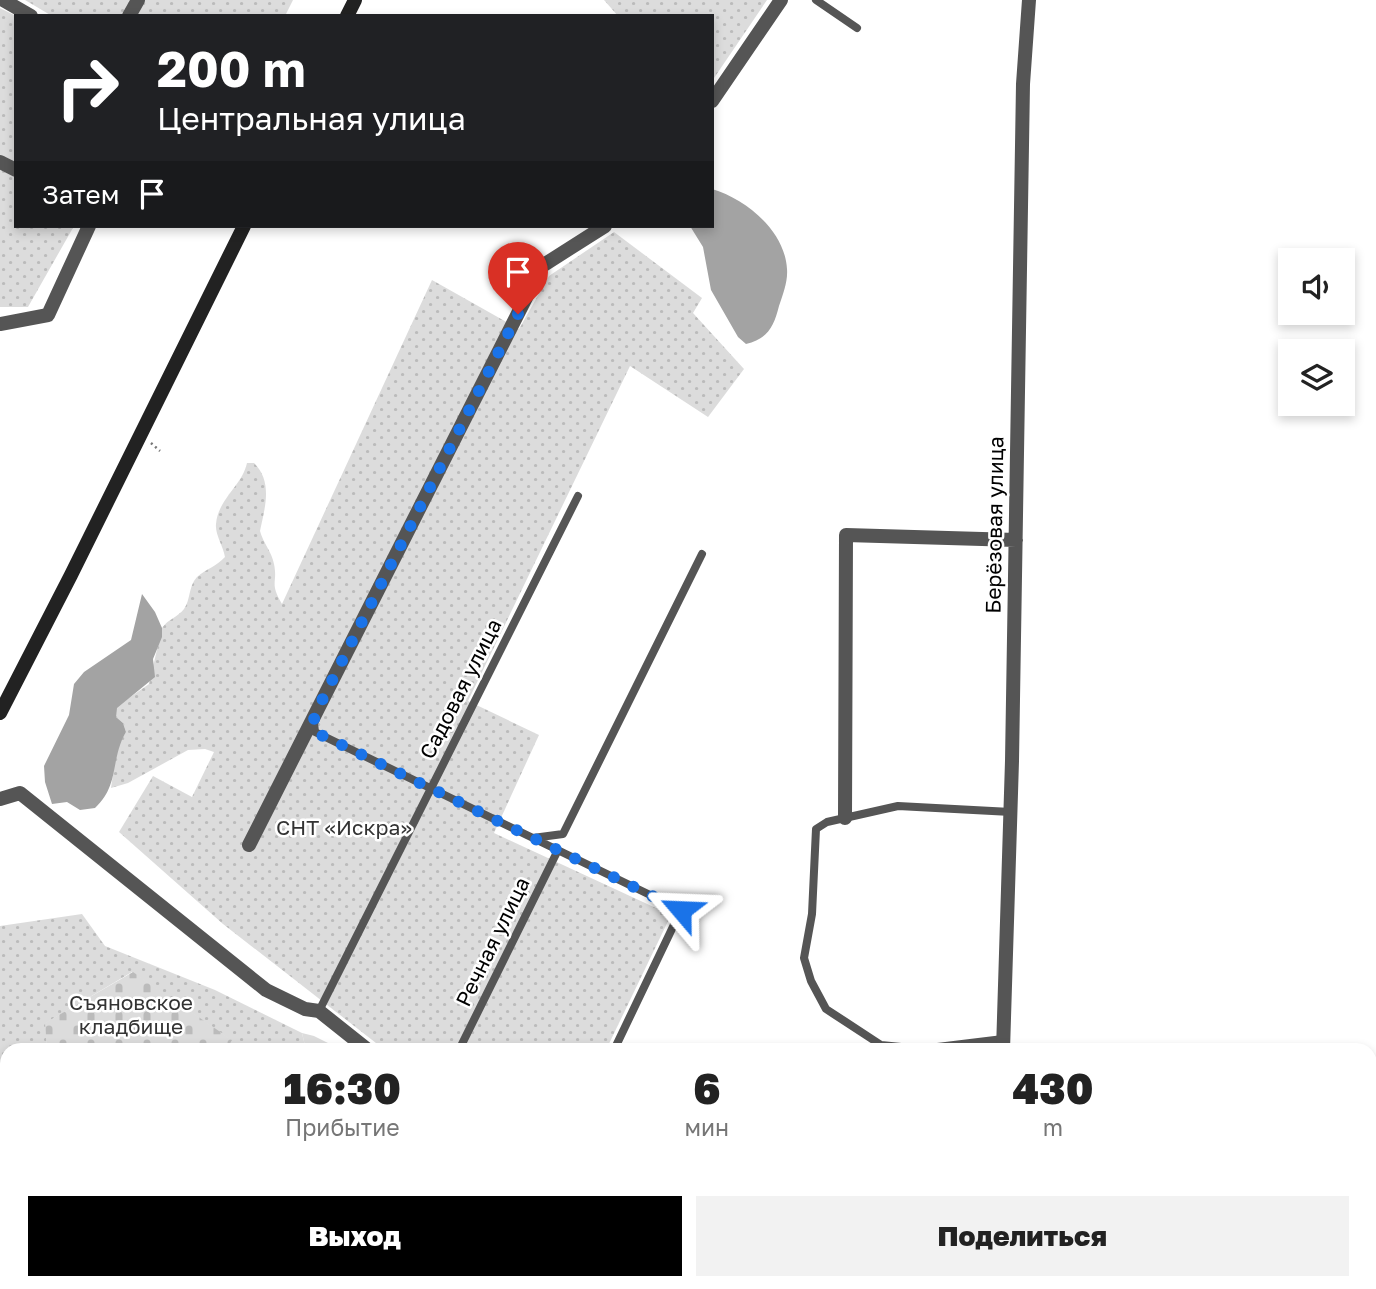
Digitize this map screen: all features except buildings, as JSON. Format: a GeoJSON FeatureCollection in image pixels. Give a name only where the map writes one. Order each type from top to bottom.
{"type":"FeatureCollection","features":[{"type":"Feature","properties":{"kind":"main road"},"geometry":{"type":"LineString","coordinates":[[0,713],[243,228]]}},
{"type":"Feature","properties":{"kind":"street"},"geometry":{"type":"LineString","coordinates":[[1,0],[27,14]]}},
{"type":"Feature","properties":{"kind":"street"},"geometry":{"type":"LineString","coordinates":[[714,98],[781,0]]}},
{"type":"Feature","properties":{"kind":"street","name":"Берёзовая улица"},"geometry":{"type":"LineString","coordinates":[[1003,1043],[1016,540],[1023,98],[1029,0]]}},
{"type":"Feature","properties":{"kind":"street"},"geometry":{"type":"LineString","coordinates":[[0,324],[48,316],[88,228]]}},
{"type":"Feature","properties":{"kind":"street"},"geometry":{"type":"LineString","coordinates":[[249,845],[542,266],[602,228]]}},
{"type":"Feature","properties":{"kind":"street"},"geometry":{"type":"LineString","coordinates":[[845,818],[846,535],[1016,540]]}},
{"type":"Feature","properties":{"kind":"street"},"geometry":{"type":"LineString","coordinates":[[0,799],[20,793],[266,990],[305,1009],[319,1011],[359,1043]]}},
{"type":"Feature","properties":{"kind":"lane"},"geometry":{"type":"LineString","coordinates":[[816,0],[857,28]]}},
{"type":"Feature","properties":{"kind":"lane","name":"Садовая улица"},"geometry":{"type":"LineString","coordinates":[[319,1011],[578,496]]}},
{"type":"Feature","properties":{"kind":"lane"},"geometry":{"type":"LineString","coordinates":[[533,838],[563,834],[702,554]]}},
{"type":"Feature","properties":{"kind":"lane"},"geometry":{"type":"LineString","coordinates":[[314,716],[315,732],[681,910],[617,1043]]}},
{"type":"Feature","properties":{"kind":"lane"},"geometry":{"type":"LineString","coordinates":[[878,1043],[825,1009],[811,981],[804,958],[812,914],[816,830],[827,822],[898,806],[1010,812]]}},
{"type":"Feature","properties":{"kind":"lane","name":"Речная улица"},"geometry":{"type":"LineString","coordinates":[[463,1043],[558,850]]}},
{"type":"Feature","properties":{"kind":"green space"},"geometry":{"type":"Polygon","coordinates":[[[25,0],[293,0],[286,14],[49,14],[25,0]]]}},
{"type":"Feature","properties":{"kind":"green space"},"geometry":{"type":"Polygon","coordinates":[[[604,0],[767,0],[714,78],[714,14],[616,14],[604,0]]]}},
{"type":"Feature","properties":{"kind":"green space"},"geometry":{"type":"Polygon","coordinates":[[[0,8],[14,15],[14,228],[73,228],[28,307],[0,307],[0,8]]]}},
{"type":"Feature","properties":{"kind":"green space","name":"СНТ «Искра»"},"geometry":{"type":"Polygon","coordinates":[[[614,232],[702,298],[693,313],[744,369],[708,417],[630,366],[468,701],[539,735],[494,833],[671,915],[609,1043],[376,1043],[223,924],[119,832],[153,776],[192,797],[214,752],[205,749],[188,750],[128,783],[111,788],[117,746],[126,732],[123,723],[116,717],[116,707],[149,684],[162,628],[184,609],[197,577],[225,557],[217,532],[218,515],[247,463],[254,463],[264,478],[266,495],[260,531],[273,560],[275,587],[282,604],[432,280],[519,329],[549,276],[614,232]]]}},
{"type":"Feature","properties":{"kind":"green space"},"geometry":{"type":"Polygon","coordinates":[[[82,914],[105,946],[215,990],[302,1033],[304,1043],[230,1043],[231,1040],[132,972],[46,1023],[47,1043],[0,1043],[0,926],[82,914]]]}},
{"type":"Feature","properties":{"kind":"green space","name":"Съяновское кладбище"},"geometry":{"type":"Polygon","coordinates":[[[133,972],[232,1040],[230,1043],[46,1043],[45,1023],[133,972]]]}},
{"type":"Feature","properties":{"kind":"green space"},"geometry":{"type":"Polygon","coordinates":[[[302,1033],[328,1043],[304,1043],[302,1033]]]}},
{"type":"Feature","properties":{"kind":"shaded area"},"geometry":{"type":"Polygon","coordinates":[[[714,190],[738,200],[762,218],[779,242],[785,255],[787,278],[775,320],[769,331],[760,339],[746,344],[738,337],[711,290],[703,247],[691,228],[714,228],[714,190]]]}},
{"type":"Feature","properties":{"kind":"shaded area"},"geometry":{"type":"Polygon","coordinates":[[[142,594],[155,612],[162,628],[162,637],[153,659],[155,677],[117,708],[116,717],[123,723],[126,732],[118,752],[112,781],[95,808],[80,810],[67,802],[52,804],[45,782],[44,766],[69,715],[74,684],[84,672],[131,640],[142,594]]]}},
{"type":"Feature","properties":{"kind":"route"},"geometry":{"type":"LineString","coordinates":[[518,314],[314,716],[315,732],[681,910]]}}]}
